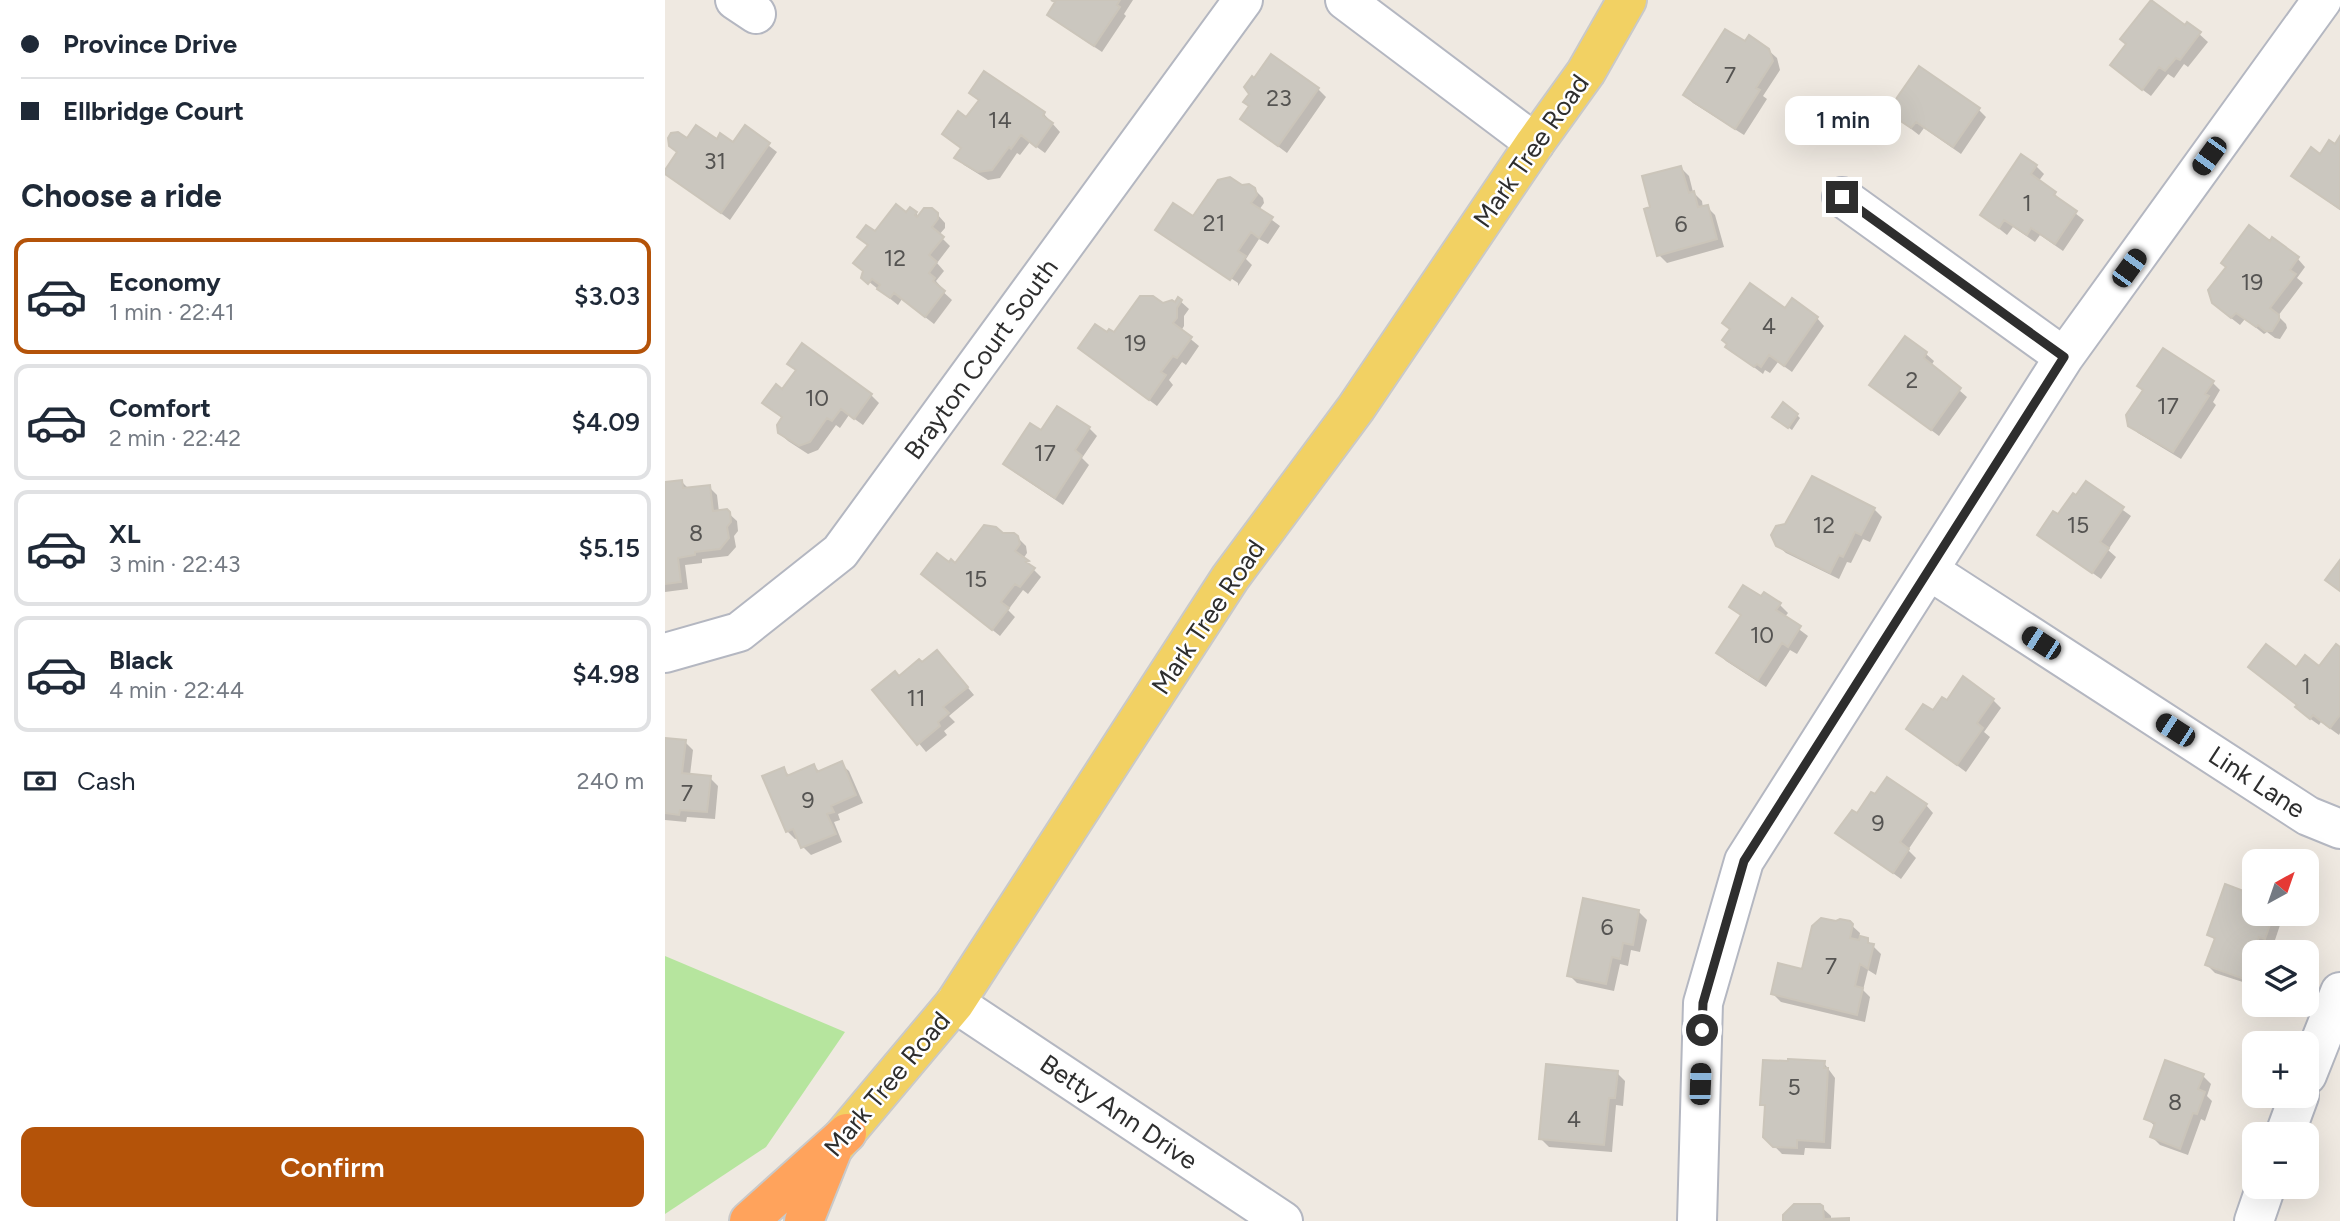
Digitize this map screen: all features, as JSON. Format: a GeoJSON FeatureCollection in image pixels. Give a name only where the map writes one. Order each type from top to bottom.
{"type":"FeatureCollection","features":[{"type":"Feature","properties":{"kind":"highway"},"geometry":{"type":"LineString","coordinates":[[749,1221],[839,1142]]}},
{"type":"Feature","properties":{"kind":"highway"},"geometry":{"type":"LineString","coordinates":[[804,1221],[839,1142]]}},
{"type":"Feature","properties":{"kind":"main road","name":"Mark Tree Road"},"geometry":{"type":"LineString","coordinates":[[771,1221],[954,1003],[1230,578],[1356,408],[1586,72],[1627,0]]}},
{"type":"Feature","properties":{"kind":"street","name":"Brayton Court South"},"geometry":{"type":"LineString","coordinates":[[665,653],[739,632],[840,552],[1243,0]]}},
{"type":"Feature","properties":{"kind":"street"},"geometry":{"type":"LineString","coordinates":[[1345,0],[1535,143]]}},
{"type":"Feature","properties":{"kind":"street"},"geometry":{"type":"LineString","coordinates":[[1697,1221],[1703,1003],[1744,861],[2064,357],[2322,0]]}},
{"type":"Feature","properties":{"kind":"street"},"geometry":{"type":"LineString","coordinates":[[1842,197],[2064,357]]}},
{"type":"Feature","properties":{"kind":"street","name":"Link Lane"},"geometry":{"type":"LineString","coordinates":[[1930,571],[2308,816],[2340,829]]}},
{"type":"Feature","properties":{"kind":"street"},"geometry":{"type":"LineString","coordinates":[[2319,1045],[2340,992]]}},
{"type":"Feature","properties":{"kind":"street","name":"Betty Ann Drive"},"geometry":{"type":"LineString","coordinates":[[954,1003],[1283,1221]]}},
{"type":"Feature","properties":{"kind":"street"},"geometry":{"type":"LineString","coordinates":[[2254,1221],[2262,1199]]}},
{"type":"Feature","properties":{"kind":"green space"},"geometry":{"type":"Polygon","coordinates":[[[665,956],[845,1032],[766,1147],[665,1214],[665,956]]]}},
{"type":"Feature","properties":{"kind":"building"},"geometry":{"type":"Polygon","coordinates":[[[1051,0],[1120,0],[1117,5],[1120,7],[1094,46],[1047,15],[1055,2],[1051,0]]]}},
{"type":"Feature","properties":{"kind":"building"},"geometry":{"type":"Polygon","coordinates":[[[2151,0],[2185,25],[2187,22],[2201,32],[2180,60],[2176,58],[2165,71],[2159,67],[2142,90],[2110,65],[2126,44],[2120,39],[2151,0]]]}},
{"type":"Feature","properties":{"kind":"building"},"geometry":{"type":"Polygon","coordinates":[[[1725,29],[1745,41],[1749,35],[1769,49],[1773,61],[1756,88],[1760,90],[1735,129],[1683,95],[1725,29]]]}},
{"type":"Feature","properties":{"kind":"building"},"geometry":{"type":"Polygon","coordinates":[[[1271,54],[1319,88],[1278,146],[1240,119],[1249,106],[1243,102],[1249,94],[1244,87],[1271,54]]]}},
{"type":"Feature","properties":{"kind":"building"},"geometry":{"type":"Polygon","coordinates":[[[1919,66],[1980,108],[1953,147],[1916,122],[1911,128],[1887,112],[1919,66]]]}},
{"type":"Feature","properties":{"kind":"building"},"geometry":{"type":"Polygon","coordinates":[[[984,71],[1045,112],[1043,116],[1053,123],[1036,147],[1021,135],[992,170],[978,172],[954,158],[961,148],[942,134],[958,111],[966,117],[979,100],[969,93],[984,71]]]}},
{"type":"Feature","properties":{"kind":"building"},"geometry":{"type":"Polygon","coordinates":[[[696,125],[717,139],[720,133],[733,142],[745,125],[770,143],[721,213],[665,174],[677,152],[669,146],[668,138],[671,133],[678,132],[687,138],[696,125]]]}},
{"type":"Feature","properties":{"kind":"building"},"geometry":{"type":"Polygon","coordinates":[[[2340,136],[2340,209],[2291,176],[2311,147],[2320,154],[2329,140],[2335,144],[2340,136]]]}},
{"type":"Feature","properties":{"kind":"building"},"geometry":{"type":"Polygon","coordinates":[[[2021,154],[2037,165],[2031,174],[2077,211],[2055,244],[2031,228],[2027,235],[2004,220],[1999,228],[1980,215],[2021,154]]]}},
{"type":"Feature","properties":{"kind":"building"},"geometry":{"type":"Polygon","coordinates":[[[1681,166],[1689,193],[1694,191],[1698,207],[1708,205],[1717,239],[1657,256],[1644,209],[1650,207],[1642,176],[1681,166]]]}},
{"type":"Feature","properties":{"kind":"building"},"geometry":{"type":"Polygon","coordinates":[[[1230,177],[1242,185],[1249,184],[1255,188],[1257,195],[1251,203],[1273,217],[1259,238],[1251,232],[1238,251],[1246,256],[1230,280],[1155,230],[1173,203],[1193,216],[1218,180],[1230,177]]]}},
{"type":"Feature","properties":{"kind":"building"},"geometry":{"type":"Polygon","coordinates":[[[896,204],[906,212],[910,207],[917,212],[917,217],[924,208],[932,208],[938,213],[938,219],[932,227],[944,237],[929,255],[937,262],[929,273],[935,278],[933,281],[945,291],[925,317],[894,293],[890,298],[877,289],[880,285],[872,279],[868,284],[861,278],[863,271],[853,263],[868,245],[857,237],[866,225],[875,231],[896,204]]]}},
{"type":"Feature","properties":{"kind":"building"},"geometry":{"type":"Polygon","coordinates":[[[2249,225],[2270,241],[2272,237],[2299,257],[2290,270],[2296,274],[2270,308],[2279,315],[2272,331],[2265,331],[2258,325],[2256,327],[2236,313],[2231,318],[2212,303],[2208,290],[2226,267],[2221,263],[2249,225]]]}},
{"type":"Feature","properties":{"kind":"building"},"geometry":{"type":"Polygon","coordinates":[[[1750,283],[1785,308],[1792,298],[1818,317],[1784,366],[1769,355],[1761,367],[1757,364],[1754,367],[1725,347],[1727,344],[1722,340],[1730,329],[1722,323],[1750,283]]]}},
{"type":"Feature","properties":{"kind":"building"},"geometry":{"type":"Polygon","coordinates":[[[1140,296],[1153,296],[1163,303],[1172,300],[1175,302],[1178,297],[1182,300],[1173,323],[1192,337],[1177,358],[1173,356],[1161,372],[1166,375],[1149,400],[1078,348],[1095,324],[1107,332],[1109,329],[1114,332],[1140,296]]]}},
{"type":"Feature","properties":{"kind":"building"},"geometry":{"type":"Polygon","coordinates":[[[1905,336],[1927,352],[1924,358],[1961,388],[1931,430],[1869,385],[1905,336]]]}},
{"type":"Feature","properties":{"kind":"building"},"geometry":{"type":"Polygon","coordinates":[[[802,343],[872,394],[854,419],[841,409],[832,421],[827,418],[810,442],[799,446],[778,433],[777,425],[782,417],[762,403],[776,384],[782,389],[796,370],[787,364],[802,343]]]}},
{"type":"Feature","properties":{"kind":"building"},"geometry":{"type":"Polygon","coordinates":[[[2163,348],[2214,381],[2205,394],[2209,396],[2173,452],[2128,426],[2126,415],[2143,390],[2137,386],[2163,348]]]}},
{"type":"Feature","properties":{"kind":"building"},"geometry":{"type":"Polygon","coordinates":[[[1783,402],[1798,414],[1788,428],[1772,417],[1783,402]]]}},
{"type":"Feature","properties":{"kind":"building"},"geometry":{"type":"Polygon","coordinates":[[[1057,406],[1090,427],[1075,450],[1082,456],[1055,498],[1003,464],[1030,423],[1041,430],[1057,406]]]}},
{"type":"Feature","properties":{"kind":"building"},"geometry":{"type":"Polygon","coordinates":[[[1812,476],[1875,508],[1861,535],[1855,532],[1843,557],[1839,555],[1830,573],[1776,546],[1771,535],[1776,526],[1785,524],[1812,476]]]}},
{"type":"Feature","properties":{"kind":"building"},"geometry":{"type":"Polygon","coordinates":[[[682,480],[683,488],[710,485],[713,511],[727,509],[730,512],[731,522],[727,527],[729,538],[720,549],[695,552],[695,555],[678,558],[681,582],[665,584],[665,482],[682,480]]]}},
{"type":"Feature","properties":{"kind":"building"},"geometry":{"type":"Polygon","coordinates":[[[2086,481],[2124,507],[2100,542],[2109,548],[2092,573],[2037,535],[2053,511],[2058,514],[2073,493],[2076,495],[2086,481]]]}},
{"type":"Feature","properties":{"kind":"building"},"geometry":{"type":"Polygon","coordinates":[[[984,525],[1018,536],[1020,544],[1015,551],[1035,568],[1020,587],[1015,584],[1001,602],[1009,608],[992,630],[921,574],[937,553],[955,563],[984,525]]]}},
{"type":"Feature","properties":{"kind":"building"},"geometry":{"type":"Polygon","coordinates":[[[2340,560],[2340,591],[2325,580],[2340,560]]]}},
{"type":"Feature","properties":{"kind":"building"},"geometry":{"type":"Polygon","coordinates":[[[1743,585],[1761,596],[1764,592],[1781,603],[1776,610],[1801,626],[1788,647],[1782,643],[1758,680],[1716,653],[1741,615],[1729,607],[1743,585]]]}},
{"type":"Feature","properties":{"kind":"building"},"geometry":{"type":"Polygon","coordinates":[[[2266,644],[2296,667],[2305,655],[2319,666],[2336,644],[2340,647],[2340,715],[2330,728],[2313,715],[2310,719],[2295,707],[2297,705],[2248,667],[2266,644]]]}},
{"type":"Feature","properties":{"kind":"building"},"geometry":{"type":"Polygon","coordinates":[[[937,650],[968,687],[943,707],[949,713],[938,722],[940,726],[917,745],[872,690],[895,671],[899,676],[919,659],[922,662],[937,650]]]}},
{"type":"Feature","properties":{"kind":"building"},"geometry":{"type":"Polygon","coordinates":[[[1963,676],[1994,699],[1977,723],[1983,728],[1957,765],[1906,729],[1923,704],[1933,710],[1942,697],[1947,700],[1963,676]]]}},
{"type":"Feature","properties":{"kind":"building"},"geometry":{"type":"Polygon","coordinates":[[[665,738],[686,740],[682,773],[711,776],[707,812],[680,810],[679,815],[665,813],[665,738]]]}},
{"type":"Feature","properties":{"kind":"building"},"geometry":{"type":"Polygon","coordinates":[[[842,761],[856,795],[831,806],[834,812],[827,814],[836,834],[801,848],[793,829],[786,832],[762,776],[784,767],[787,776],[814,764],[817,772],[842,761]]]}},
{"type":"Feature","properties":{"kind":"building"},"geometry":{"type":"Polygon","coordinates":[[[1887,777],[1927,804],[1900,842],[1909,849],[1893,873],[1835,833],[1852,810],[1857,813],[1871,792],[1875,794],[1887,777]]]}},
{"type":"Feature","properties":{"kind":"building"},"geometry":{"type":"Polygon","coordinates":[[[2225,884],[2242,890],[2242,926],[2270,926],[2265,939],[2259,937],[2258,940],[2242,940],[2242,978],[2205,965],[2215,938],[2207,935],[2225,884]]]}},
{"type":"Feature","properties":{"kind":"building"},"geometry":{"type":"Polygon","coordinates":[[[1583,898],[1639,910],[1633,945],[1623,943],[1620,959],[1612,957],[1606,984],[1567,976],[1583,898]]]}},
{"type":"Feature","properties":{"kind":"building"},"geometry":{"type":"Polygon","coordinates":[[[1821,918],[1850,921],[1853,924],[1850,938],[1868,938],[1868,943],[1874,944],[1868,969],[1860,964],[1855,986],[1863,988],[1857,1015],[1771,994],[1778,963],[1802,969],[1812,926],[1821,918]]]}},
{"type":"Feature","properties":{"kind":"building"},"geometry":{"type":"Polygon","coordinates":[[[1763,1060],[1825,1061],[1824,1068],[1828,1068],[1824,1142],[1797,1140],[1797,1148],[1773,1147],[1763,1137],[1765,1105],[1760,1105],[1763,1060]]]}},
{"type":"Feature","properties":{"kind":"building"},"geometry":{"type":"Polygon","coordinates":[[[2165,1060],[2204,1074],[2198,1089],[2205,1092],[2197,1114],[2193,1113],[2180,1149],[2150,1137],[2155,1123],[2144,1119],[2165,1060]]]}},
{"type":"Feature","properties":{"kind":"building"},"geometry":{"type":"Polygon","coordinates":[[[1546,1064],[1618,1071],[1615,1098],[1609,1098],[1604,1145],[1539,1139],[1546,1064]]]}},
{"type":"Feature","properties":{"kind":"building"},"geometry":{"type":"Polygon","coordinates":[[[1794,1204],[1820,1204],[1823,1206],[1824,1219],[1849,1218],[1849,1221],[1783,1221],[1783,1215],[1794,1204]]]}},
{"type":"Feature","properties":{"kind":"route"},"geometry":{"type":"LineString","coordinates":[[1702,1030],[1703,1003],[1744,861],[2064,357],[1842,197]]}}]}
